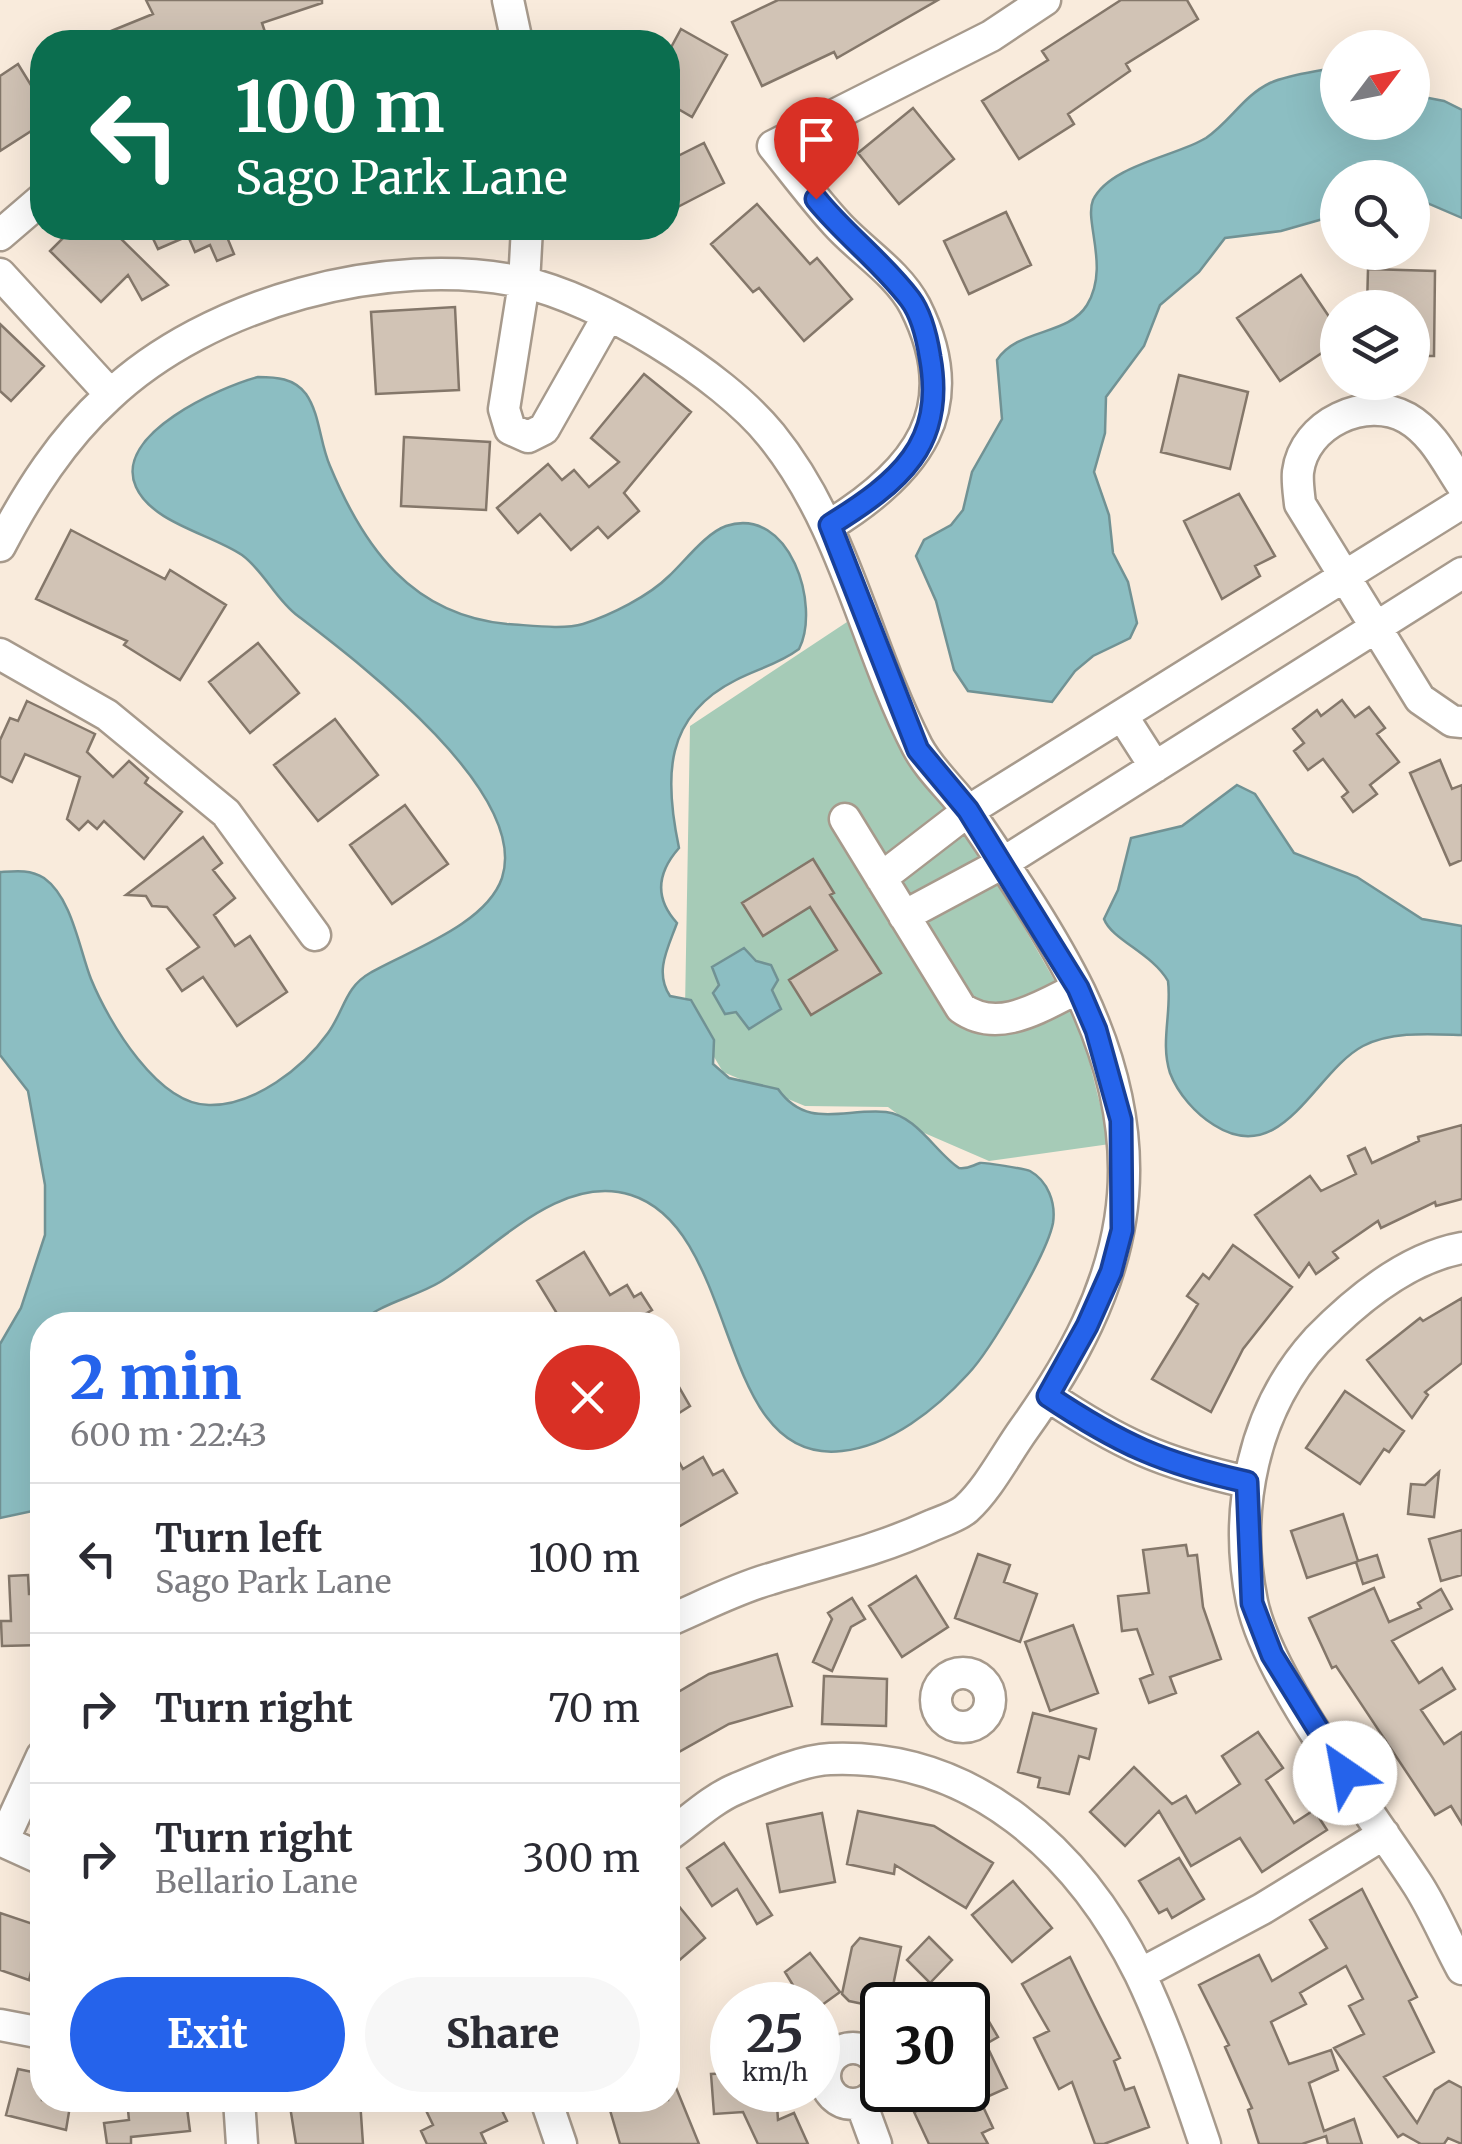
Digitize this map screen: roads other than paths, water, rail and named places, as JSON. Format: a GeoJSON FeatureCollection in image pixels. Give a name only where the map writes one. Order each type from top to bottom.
{"type":"FeatureCollection","features":[{"type":"Feature","properties":{"kind":"street"},"geometry":{"type":"LineString","coordinates":[[508,0],[515,30]]}},
{"type":"Feature","properties":{"kind":"street"},"geometry":{"type":"LineString","coordinates":[[830,525],[874,498],[921,448],[934,415],[935,384],[928,340],[914,304],[885,268],[838,226],[772,146],[992,36],[1044,0]]}},
{"type":"Feature","properties":{"kind":"street"},"geometry":{"type":"LineString","coordinates":[[0,235],[30,209]]}},
{"type":"Feature","properties":{"kind":"street"},"geometry":{"type":"LineString","coordinates":[[526,240],[524,283],[504,408],[510,429],[528,437],[544,430],[608,316]]}},
{"type":"Feature","properties":{"kind":"street"},"geometry":{"type":"LineString","coordinates":[[0,274],[110,394]]}},
{"type":"Feature","properties":{"kind":"street"},"geometry":{"type":"LineString","coordinates":[[0,546],[57,454],[110,394],[172,349],[220,324],[309,292],[368,280],[444,276],[524,283],[608,316],[664,345],[718,383],[768,430],[830,525],[918,750],[968,810],[1078,988],[1096,1030],[1121,1120],[1122,1230],[1111,1272],[1087,1326],[1048,1396],[965,1511],[874,1552],[766,1580],[680,1616]]}},
{"type":"Feature","properties":{"kind":"street"},"geometry":{"type":"LineString","coordinates":[[1462,484],[1428,434],[1388,411],[1361,410],[1336,418],[1313,438],[1298,470],[1300,504],[1420,699],[1452,721],[1462,722]]}},
{"type":"Feature","properties":{"kind":"street"},"geometry":{"type":"LineString","coordinates":[[881,878],[968,810],[1462,504]]}},
{"type":"Feature","properties":{"kind":"street"},"geometry":{"type":"LineString","coordinates":[[904,916],[1002,864],[1462,573]]}},
{"type":"Feature","properties":{"kind":"street"},"geometry":{"type":"LineString","coordinates":[[0,654],[107,714],[226,812],[316,935]]}},
{"type":"Feature","properties":{"kind":"street"},"geometry":{"type":"LineString","coordinates":[[1123,717],[1155,767]]}},
{"type":"Feature","properties":{"kind":"street"},"geometry":{"type":"LineString","coordinates":[[845,820],[961,1008],[975,1018],[1012,1017],[1078,988]]}},
{"type":"Feature","properties":{"kind":"street"},"geometry":{"type":"LineString","coordinates":[[1462,1248],[1398,1275],[1346,1310],[1298,1360],[1266,1418],[1247,1482],[1252,1603],[1280,1669],[1420,1887],[1462,1969]]}},
{"type":"Feature","properties":{"kind":"street"},"geometry":{"type":"LineString","coordinates":[[1048,1396],[1113,1439],[1182,1467],[1247,1482]]}},
{"type":"Feature","properties":{"kind":"street"},"geometry":{"type":"LineString","coordinates":[[935,1772],[954,1725]]}},
{"type":"Feature","properties":{"kind":"street"},"geometry":{"type":"LineString","coordinates":[[680,1828],[733,1790],[826,1759],[881,1762],[935,1772],[989,1798],[1039,1833],[1092,1897],[1140,1974],[1205,2144]]}},
{"type":"Feature","properties":{"kind":"street"},"geometry":{"type":"LineString","coordinates":[[30,1781],[1,1841],[30,1854]]}},
{"type":"Feature","properties":{"kind":"street"},"geometry":{"type":"LineString","coordinates":[[1140,1974],[1262,1909],[1384,1834]]}},
{"type":"Feature","properties":{"kind":"street"},"geometry":{"type":"LineString","coordinates":[[0,2025],[30,2031]]}},
{"type":"Feature","properties":{"kind":"street"},"geometry":{"type":"LineString","coordinates":[[240,2112],[242,2144]]}},
{"type":"Feature","properties":{"kind":"street"},"geometry":{"type":"LineString","coordinates":[[550,2112],[562,2144]]}},
{"type":"Feature","properties":{"kind":"street"},"geometry":{"type":"LineString","coordinates":[[864,2112],[876,2144]]}},
{"type":"Feature","properties":{"kind":"water"},"geometry":{"type":"Polygon","coordinates":[[[1320,70],[1320,140],[1430,140],[1430,98],[1462,110],[1462,218],[1430,204],[1430,160],[1320,160],[1320,220],[1281,231],[1225,238],[1199,272],[1160,305],[1144,346],[1106,397],[1105,433],[1094,472],[1109,515],[1113,553],[1128,582],[1137,623],[1130,638],[1093,656],[1075,671],[1052,702],[968,691],[954,670],[936,601],[916,556],[924,540],[951,525],[963,510],[972,472],[1002,419],[997,360],[1017,342],[1068,322],[1087,305],[1097,261],[1091,209],[1102,188],[1129,170],[1206,138],[1252,95],[1270,83],[1320,70]]]}},
{"type":"Feature","properties":{"kind":"water"},"geometry":{"type":"Polygon","coordinates":[[[258,377],[278,378],[301,389],[314,411],[343,496],[376,550],[418,592],[474,618],[545,627],[583,624],[651,591],[703,541],[726,526],[748,523],[767,530],[783,544],[795,564],[806,609],[799,649],[712,695],[682,730],[675,751],[671,797],[679,848],[666,867],[661,885],[665,904],[677,923],[664,960],[663,978],[670,996],[691,1000],[714,1040],[713,1064],[729,1078],[778,1089],[789,1102],[814,1113],[897,1115],[916,1127],[959,1168],[983,1163],[1021,1169],[1036,1175],[1046,1187],[1052,1200],[1053,1223],[1016,1302],[968,1374],[911,1424],[860,1448],[842,1451],[801,1446],[771,1422],[748,1386],[693,1252],[667,1217],[631,1195],[605,1191],[554,1204],[440,1282],[376,1312],[30,1312],[30,1512],[0,1518],[0,1344],[21,1308],[45,1235],[45,1185],[28,1091],[0,1055],[0,872],[33,873],[54,887],[74,924],[99,997],[123,1038],[154,1077],[172,1092],[209,1105],[226,1104],[260,1092],[291,1071],[318,1046],[362,979],[463,923],[493,895],[502,878],[504,844],[490,807],[466,769],[433,732],[359,664],[290,609],[242,555],[168,519],[136,487],[133,467],[140,449],[154,432],[174,416],[220,391],[258,377]]]}},
{"type":"Feature","properties":{"kind":"water"},"geometry":{"type":"Polygon","coordinates":[[[1237,785],[1255,794],[1294,853],[1357,877],[1422,919],[1462,926],[1462,1035],[1399,1036],[1363,1046],[1345,1059],[1296,1112],[1260,1135],[1238,1135],[1214,1125],[1183,1096],[1167,1061],[1168,981],[1152,962],[1115,934],[1104,919],[1118,890],[1131,838],[1182,826],[1237,785]]]}},
{"type":"Feature","properties":{"kind":"water"},"geometry":{"type":"Polygon","coordinates":[[[744,948],[756,961],[771,965],[778,980],[772,990],[781,1009],[749,1029],[736,1012],[725,1014],[713,993],[719,985],[712,967],[744,948]]]}}]}
